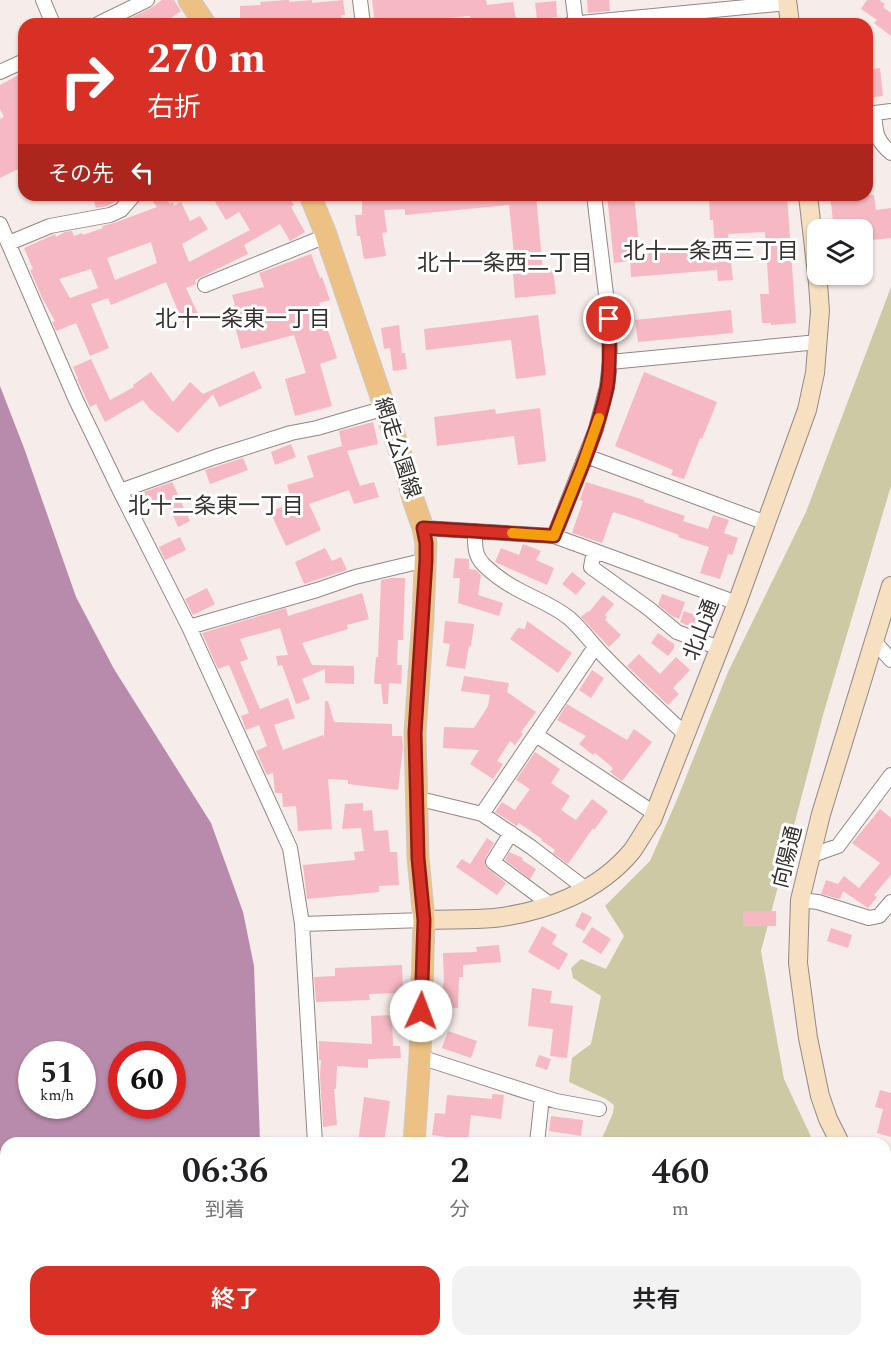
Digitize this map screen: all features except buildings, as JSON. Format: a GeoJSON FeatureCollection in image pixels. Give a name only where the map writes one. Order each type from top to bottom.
{"type":"FeatureCollection","features":[{"type":"Feature","properties":{"kind":"main road"},"geometry":{"type":"LineString","coordinates":[[189,0],[201,18]]}},
{"type":"Feature","properties":{"kind":"main road","name":"網走公園線"},"geometry":{"type":"LineString","coordinates":[[312,201],[405,467],[426,543],[415,733],[418,858],[424,920],[420,1057],[414,1137]]}},
{"type":"Feature","properties":{"kind":"street"},"geometry":{"type":"LineString","coordinates":[[43,0],[50,18]]}},
{"type":"Feature","properties":{"kind":"street"},"geometry":{"type":"LineString","coordinates":[[110,18],[147,0]]}},
{"type":"Feature","properties":{"kind":"street"},"geometry":{"type":"LineString","coordinates":[[360,0],[362,18]]}},
{"type":"Feature","properties":{"kind":"street"},"geometry":{"type":"LineString","coordinates":[[573,0],[575,18]]}},
{"type":"Feature","properties":{"kind":"street"},"geometry":{"type":"LineString","coordinates":[[634,18],[788,2],[789,18]]}},
{"type":"Feature","properties":{"kind":"street"},"geometry":{"type":"LineString","coordinates":[[0,72],[18,64]]}},
{"type":"Feature","properties":{"kind":"street"},"geometry":{"type":"LineString","coordinates":[[873,113],[891,111]]}},
{"type":"Feature","properties":{"kind":"street"},"geometry":{"type":"LineString","coordinates":[[873,124],[881,144],[891,153]]}},
{"type":"Feature","properties":{"kind":"street"},"geometry":{"type":"LineString","coordinates":[[9,243],[50,226],[110,215],[121,210],[129,201]]}},
{"type":"Feature","properties":{"kind":"street"},"geometry":{"type":"LineString","coordinates":[[554,536],[596,429],[607,387],[610,362],[609,319],[595,201]]}},
{"type":"Feature","properties":{"kind":"street","name":"北山通"},"geometry":{"type":"LineString","coordinates":[[424,920],[516,915],[573,896],[619,864],[631,851],[652,819],[737,603],[807,410],[815,373],[820,310],[809,201]]}},
{"type":"Feature","properties":{"kind":"street"},"geometry":{"type":"LineString","coordinates":[[0,224],[76,400],[189,627],[290,848],[302,924],[315,1137]]}},
{"type":"Feature","properties":{"kind":"street"},"geometry":{"type":"LineString","coordinates":[[205,285],[326,236]]}},
{"type":"Feature","properties":{"kind":"street"},"geometry":{"type":"LineString","coordinates":[[610,362],[818,342]]}},
{"type":"Feature","properties":{"kind":"street"},"geometry":{"type":"LineString","coordinates":[[120,491],[215,457],[385,408]]}},
{"type":"Feature","properties":{"kind":"street"},"geometry":{"type":"LineString","coordinates":[[585,456],[766,523]]}},
{"type":"Feature","properties":{"kind":"street"},"geometry":{"type":"LineString","coordinates":[[423,528],[554,536],[737,603]]}},
{"type":"Feature","properties":{"kind":"street"},"geometry":{"type":"LineString","coordinates":[[475,531],[474,550],[484,565],[517,589],[570,619],[626,679],[686,735]]}},
{"type":"Feature","properties":{"kind":"street"},"geometry":{"type":"LineString","coordinates":[[594,551],[591,567],[677,632],[719,648]]}},
{"type":"Feature","properties":{"kind":"street"},"geometry":{"type":"LineString","coordinates":[[189,627],[355,577],[426,560]]}},
{"type":"Feature","properties":{"kind":"street","name":"向陽通"},"geometry":{"type":"LineString","coordinates":[[837,1137],[820,1096],[808,1038],[798,963],[800,900],[821,814],[891,586]]}},
{"type":"Feature","properties":{"kind":"street"},"geometry":{"type":"LineString","coordinates":[[874,641],[891,660]]}},
{"type":"Feature","properties":{"kind":"street"},"geometry":{"type":"LineString","coordinates":[[482,814],[595,647]]}},
{"type":"Feature","properties":{"kind":"street"},"geometry":{"type":"LineString","coordinates":[[536,735],[654,813]]}},
{"type":"Feature","properties":{"kind":"street"},"geometry":{"type":"LineString","coordinates":[[810,856],[838,846],[891,775]]}},
{"type":"Feature","properties":{"kind":"street"},"geometry":{"type":"LineString","coordinates":[[416,798],[482,814],[586,889]]}},
{"type":"Feature","properties":{"kind":"street"},"geometry":{"type":"LineString","coordinates":[[511,833],[493,862],[551,905]]}},
{"type":"Feature","properties":{"kind":"street"},"geometry":{"type":"LineString","coordinates":[[800,900],[818,902],[869,918],[879,916],[891,902]]}},
{"type":"Feature","properties":{"kind":"street"},"geometry":{"type":"LineString","coordinates":[[302,924],[424,920]]}},
{"type":"Feature","properties":{"kind":"street"},"geometry":{"type":"LineString","coordinates":[[420,1057],[556,1101],[599,1109]]}},
{"type":"Feature","properties":{"kind":"street"},"geometry":{"type":"LineString","coordinates":[[538,1137],[542,1096]]}},
{"type":"Feature","properties":{"kind":"shaded area"},"geometry":{"type":"Polygon","coordinates":[[[891,287],[891,486],[823,715],[761,951],[784,1079],[811,1137],[603,1137],[614,1105],[569,1082],[572,1058],[591,1044],[601,996],[573,978],[571,968],[581,959],[606,969],[624,936],[605,906],[650,861],[728,672],[806,512],[891,287]]]}},
{"type":"Feature","properties":{"kind":"shaded area"},"geometry":{"type":"Polygon","coordinates":[[[0,386],[76,597],[114,669],[211,823],[243,912],[254,966],[260,1137],[0,1137],[0,386]]]}},
{"type":"Feature","properties":{"kind":"slow traffic"},"geometry":{"type":"LineString","coordinates":[[512,533],[554,536],[599,418]]}},
{"type":"Feature","properties":{"kind":"district","name":"北十一条西三丁目"},"geometry":{"type":"Point","coordinates":[711,251]}},
{"type":"Feature","properties":{"kind":"district","name":"北十一条西二丁目"},"geometry":{"type":"Point","coordinates":[505,263]}},
{"type":"Feature","properties":{"kind":"district","name":"北十一条東一丁目"},"geometry":{"type":"Point","coordinates":[243,319]}},
{"type":"Feature","properties":{"kind":"district","name":"北十二条東一丁目"},"geometry":{"type":"Point","coordinates":[216,506]}},
{"type":"Feature","properties":{"kind":"route"},"geometry":{"type":"LineString","coordinates":[[421,1011],[424,920],[418,858],[415,733],[426,560],[423,528],[554,536],[596,429],[607,387],[610,362],[609,319]]}}]}
